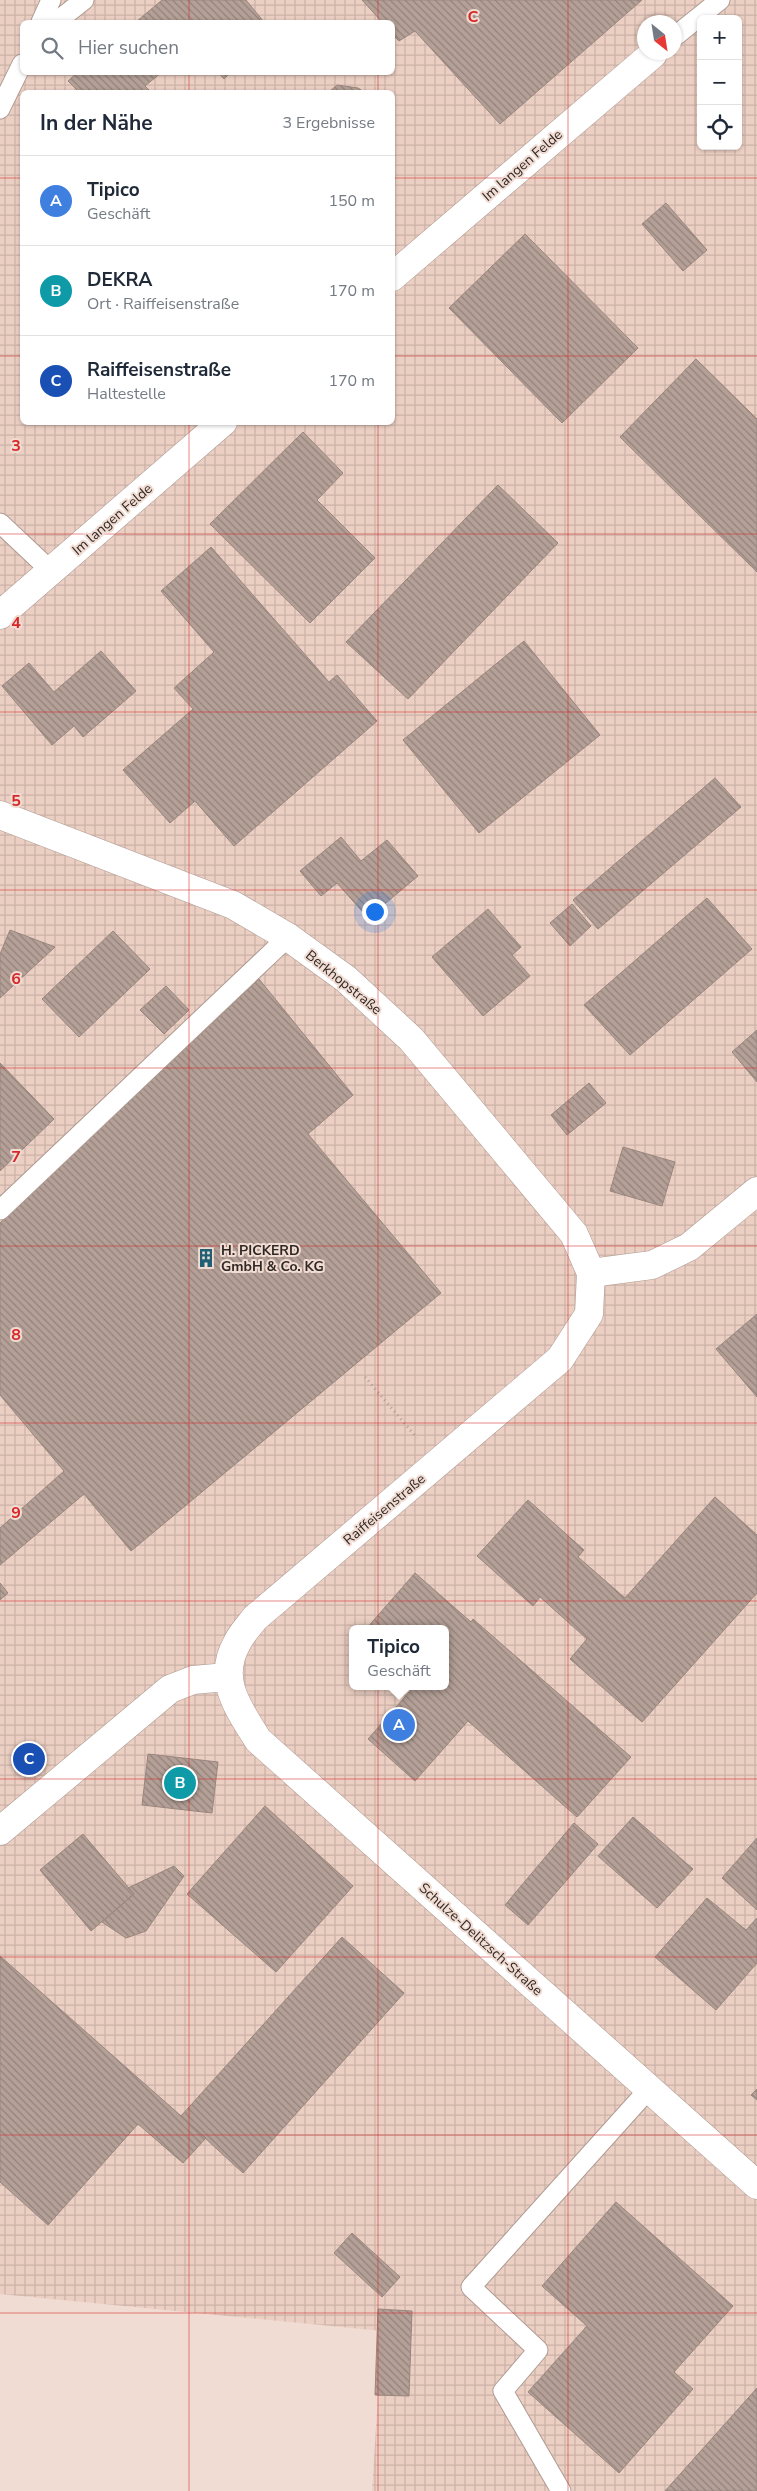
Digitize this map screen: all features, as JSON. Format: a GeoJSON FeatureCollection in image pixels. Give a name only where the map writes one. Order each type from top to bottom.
{"type":"FeatureCollection","features":[{"type":"Feature","properties":{"kind":"main road","name":"Im langen Felde"},"geometry":{"type":"LineString","coordinates":[[395,274],[646,60]]}},
{"type":"Feature","properties":{"kind":"main road","name":"Im langen Felde"},"geometry":{"type":"LineString","coordinates":[[0,615],[220,425]]}},
{"type":"Feature","properties":{"kind":"main road","name":"Berkhopstraße"},"geometry":{"type":"LineString","coordinates":[[0,815],[233,905],[288,937],[346,979],[411,1039],[574,1234],[591,1273]]}},
{"type":"Feature","properties":{"kind":"main road"},"geometry":{"type":"LineString","coordinates":[[591,1273],[652,1265],[690,1247],[757,1191]]}},
{"type":"Feature","properties":{"kind":"main road","name":"Raiffeisenstraße"},"geometry":{"type":"LineString","coordinates":[[227,1677],[236,1644],[255,1618],[560,1359],[589,1314],[591,1273]]}},
{"type":"Feature","properties":{"kind":"main road"},"geometry":{"type":"LineString","coordinates":[[0,1831],[170,1689],[193,1680],[227,1677]]}},
{"type":"Feature","properties":{"kind":"main road","name":"Schulze-Delitzsch-Straße"},"geometry":{"type":"LineString","coordinates":[[227,1677],[234,1701],[258,1740],[757,2186]]}},
{"type":"Feature","properties":{"kind":"lane"},"geometry":{"type":"LineString","coordinates":[[42,20],[51,0]]}},
{"type":"Feature","properties":{"kind":"lane"},"geometry":{"type":"LineString","coordinates":[[59,20],[84,0]]}},
{"type":"Feature","properties":{"kind":"lane"},"geometry":{"type":"LineString","coordinates":[[682,31],[720,0]]}},
{"type":"Feature","properties":{"kind":"lane"},"geometry":{"type":"LineString","coordinates":[[0,109],[20,68]]}},
{"type":"Feature","properties":{"kind":"lane"},"geometry":{"type":"LineString","coordinates":[[0,523],[51,572]]}},
{"type":"Feature","properties":{"kind":"lane"},"geometry":{"type":"LineString","coordinates":[[0,1210],[288,937]]}},
{"type":"Feature","properties":{"kind":"lane"},"geometry":{"type":"LineString","coordinates":[[561,2491],[503,2390],[538,2350],[471,2287],[648,2090]]}},
{"type":"Feature","properties":{"kind":"path"},"geometry":{"type":"LineString","coordinates":[[365,1377],[439,1463]]}},
{"type":"Feature","properties":{"kind":"shaded area"},"geometry":{"type":"Polygon","coordinates":[[[0,0],[757,0],[757,2491],[372,2491],[382,2331],[0,2294],[0,0]]]}},
{"type":"Feature","properties":{"kind":"building"},"geometry":{"type":"Polygon","coordinates":[[[162,0],[246,0],[262,20],[138,20],[162,0]]]}},
{"type":"Feature","properties":{"kind":"building"},"geometry":{"type":"Polygon","coordinates":[[[362,0],[642,0],[500,124],[415,31],[399,41],[395,37],[395,20],[380,20],[362,0]]]}},
{"type":"Feature","properties":{"kind":"building"},"geometry":{"type":"Polygon","coordinates":[[[75,75],[158,75],[145,86],[149,90],[77,90],[68,81],[75,75]]]}},
{"type":"Feature","properties":{"kind":"building"},"geometry":{"type":"Polygon","coordinates":[[[337,85],[361,90],[331,90],[337,85]]]}},
{"type":"Feature","properties":{"kind":"building"},"geometry":{"type":"Polygon","coordinates":[[[666,203],[707,250],[683,271],[642,224],[666,203]]]}},
{"type":"Feature","properties":{"kind":"building"},"geometry":{"type":"Polygon","coordinates":[[[525,234],[638,348],[562,423],[449,308],[525,234]]]}},
{"type":"Feature","properties":{"kind":"building"},"geometry":{"type":"Polygon","coordinates":[[[696,359],[757,419],[757,572],[620,437],[696,359]]]}},
{"type":"Feature","properties":{"kind":"building"},"geometry":{"type":"Polygon","coordinates":[[[303,432],[343,473],[317,500],[375,558],[310,623],[210,524],[303,432]]]}},
{"type":"Feature","properties":{"kind":"building"},"geometry":{"type":"Polygon","coordinates":[[[498,485],[558,543],[408,699],[346,642],[498,485]]]}},
{"type":"Feature","properties":{"kind":"building"},"geometry":{"type":"Polygon","coordinates":[[[211,547],[329,682],[337,675],[377,721],[234,846],[195,801],[170,823],[123,770],[193,709],[174,688],[214,652],[161,591],[211,547]]]}},
{"type":"Feature","properties":{"kind":"building"},"geometry":{"type":"Polygon","coordinates":[[[524,641],[600,735],[479,833],[403,740],[524,641]]]}},
{"type":"Feature","properties":{"kind":"building"},"geometry":{"type":"Polygon","coordinates":[[[101,651],[136,691],[83,737],[74,726],[52,745],[2,686],[29,663],[54,692],[101,651]]]}},
{"type":"Feature","properties":{"kind":"building"},"geometry":{"type":"Polygon","coordinates":[[[715,778],[741,807],[598,929],[573,900],[715,778]]]}},
{"type":"Feature","properties":{"kind":"building"},"geometry":{"type":"Polygon","coordinates":[[[341,837],[361,861],[387,840],[418,876],[368,918],[337,883],[321,896],[300,871],[341,837]]]}},
{"type":"Feature","properties":{"kind":"building"},"geometry":{"type":"Polygon","coordinates":[[[707,898],[752,949],[630,1055],[584,1005],[707,898]]]}},
{"type":"Feature","properties":{"kind":"building"},"geometry":{"type":"Polygon","coordinates":[[[572,904],[591,926],[570,946],[550,923],[572,904]]]}},
{"type":"Feature","properties":{"kind":"building"},"geometry":{"type":"Polygon","coordinates":[[[488,909],[521,947],[512,955],[530,976],[483,1016],[432,957],[488,909]]]}},
{"type":"Feature","properties":{"kind":"building"},"geometry":{"type":"Polygon","coordinates":[[[10,930],[55,947],[0,998],[0,954],[10,930]]]}},
{"type":"Feature","properties":{"kind":"building"},"geometry":{"type":"Polygon","coordinates":[[[113,931],[150,969],[79,1037],[42,999],[113,931]]]}},
{"type":"Feature","properties":{"kind":"building","name":"H. PICKERD GmbH & Co. KG"},"geometry":{"type":"Polygon","coordinates":[[[259,979],[353,1095],[308,1134],[441,1293],[131,1551],[84,1494],[0,1565],[0,1528],[64,1471],[0,1395],[0,1223],[259,979]]]}},
{"type":"Feature","properties":{"kind":"building"},"geometry":{"type":"Polygon","coordinates":[[[166,986],[189,1010],[164,1034],[140,1010],[166,986]]]}},
{"type":"Feature","properties":{"kind":"building"},"geometry":{"type":"Polygon","coordinates":[[[757,1030],[757,1082],[732,1052],[757,1030]]]}},
{"type":"Feature","properties":{"kind":"building"},"geometry":{"type":"Polygon","coordinates":[[[0,1063],[54,1119],[0,1171],[0,1063]]]}},
{"type":"Feature","properties":{"kind":"building"},"geometry":{"type":"Polygon","coordinates":[[[589,1083],[606,1103],[567,1135],[551,1115],[589,1083]]]}},
{"type":"Feature","properties":{"kind":"building"},"geometry":{"type":"Polygon","coordinates":[[[623,1147],[675,1162],[662,1206],[610,1191],[623,1147]]]}},
{"type":"Feature","properties":{"kind":"building"},"geometry":{"type":"Polygon","coordinates":[[[757,1314],[757,1397],[716,1349],[757,1314]]]}},
{"type":"Feature","properties":{"kind":"building"},"geometry":{"type":"Polygon","coordinates":[[[715,1497],[757,1535],[757,1593],[642,1722],[570,1659],[587,1639],[540,1597],[533,1606],[477,1556],[528,1500],[584,1550],[578,1557],[625,1598],[715,1497]]]}},
{"type":"Feature","properties":{"kind":"building"},"geometry":{"type":"Polygon","coordinates":[[[415,1573],[471,1622],[473,1619],[631,1757],[577,1817],[468,1721],[415,1781],[368,1739],[411,1690],[449,1690],[449,1625],[370,1625],[415,1573]]]}},
{"type":"Feature","properties":{"kind":"building"},"geometry":{"type":"Polygon","coordinates":[[[0,1583],[8,1593],[0,1600],[0,1583]]]}},
{"type":"Feature","properties":{"kind":"building"},"geometry":{"type":"Polygon","coordinates":[[[148,1754],[218,1762],[212,1813],[142,1805],[148,1754]]]}},
{"type":"Feature","properties":{"kind":"building"},"geometry":{"type":"Polygon","coordinates":[[[265,1806],[353,1886],[276,1972],[187,1894],[265,1806]]]}},
{"type":"Feature","properties":{"kind":"building"},"geometry":{"type":"Polygon","coordinates":[[[633,1817],[693,1869],[657,1908],[598,1856],[633,1817]]]}},
{"type":"Feature","properties":{"kind":"building"},"geometry":{"type":"Polygon","coordinates":[[[574,1823],[598,1844],[528,1925],[505,1905],[574,1823]]]}},
{"type":"Feature","properties":{"kind":"building"},"geometry":{"type":"Polygon","coordinates":[[[83,1834],[134,1894],[91,1931],[40,1870],[83,1834]]]}},
{"type":"Feature","properties":{"kind":"building"},"geometry":{"type":"Polygon","coordinates":[[[757,1838],[757,1910],[722,1878],[757,1838]]]}},
{"type":"Feature","properties":{"kind":"building"},"geometry":{"type":"Polygon","coordinates":[[[174,1866],[184,1876],[146,1931],[126,1938],[102,1922],[134,1894],[128,1888],[174,1866]]]}},
{"type":"Feature","properties":{"kind":"building"},"geometry":{"type":"Polygon","coordinates":[[[707,1898],[746,1930],[757,1918],[757,1963],[716,2010],[655,1957],[707,1898]]]}},
{"type":"Feature","properties":{"kind":"building"},"geometry":{"type":"Polygon","coordinates":[[[342,1937],[404,1993],[243,2173],[181,2116],[342,1937]]]}},
{"type":"Feature","properties":{"kind":"building"},"geometry":{"type":"Polygon","coordinates":[[[0,1956],[206,2138],[183,2163],[138,2124],[48,2225],[0,2182],[0,1956]]]}},
{"type":"Feature","properties":{"kind":"building"},"geometry":{"type":"Polygon","coordinates":[[[757,2089],[757,2100],[751,2095],[757,2089]]]}},
{"type":"Feature","properties":{"kind":"building"},"geometry":{"type":"Polygon","coordinates":[[[616,2202],[733,2306],[674,2372],[693,2389],[619,2473],[528,2392],[587,2326],[542,2286],[616,2202]]]}},
{"type":"Feature","properties":{"kind":"building"},"geometry":{"type":"Polygon","coordinates":[[[352,2233],[400,2277],[382,2297],[334,2253],[352,2233]]]}},
{"type":"Feature","properties":{"kind":"building"},"geometry":{"type":"Polygon","coordinates":[[[378,2309],[412,2311],[409,2396],[375,2395],[378,2309]]]}},
{"type":"Feature","properties":{"kind":"building"},"geometry":{"type":"Polygon","coordinates":[[[757,2388],[757,2491],[665,2491],[757,2388]]]}},
{"type":"Feature","properties":{"kind":"place","name":"H. PICKERD GmbH & Co. KG"},"geometry":{"type":"Point","coordinates":[206,1258]}},
{"type":"Feature","properties":{"kind":"place","name":"Tipico"},"geometry":{"type":"Point","coordinates":[399,1725]}},
{"type":"Feature","properties":{"kind":"place","name":"Raiffeisenstraße"},"geometry":{"type":"Point","coordinates":[29,1759]}},
{"type":"Feature","properties":{"kind":"place","name":"DEKRA"},"geometry":{"type":"Point","coordinates":[180,1783]}}]}
